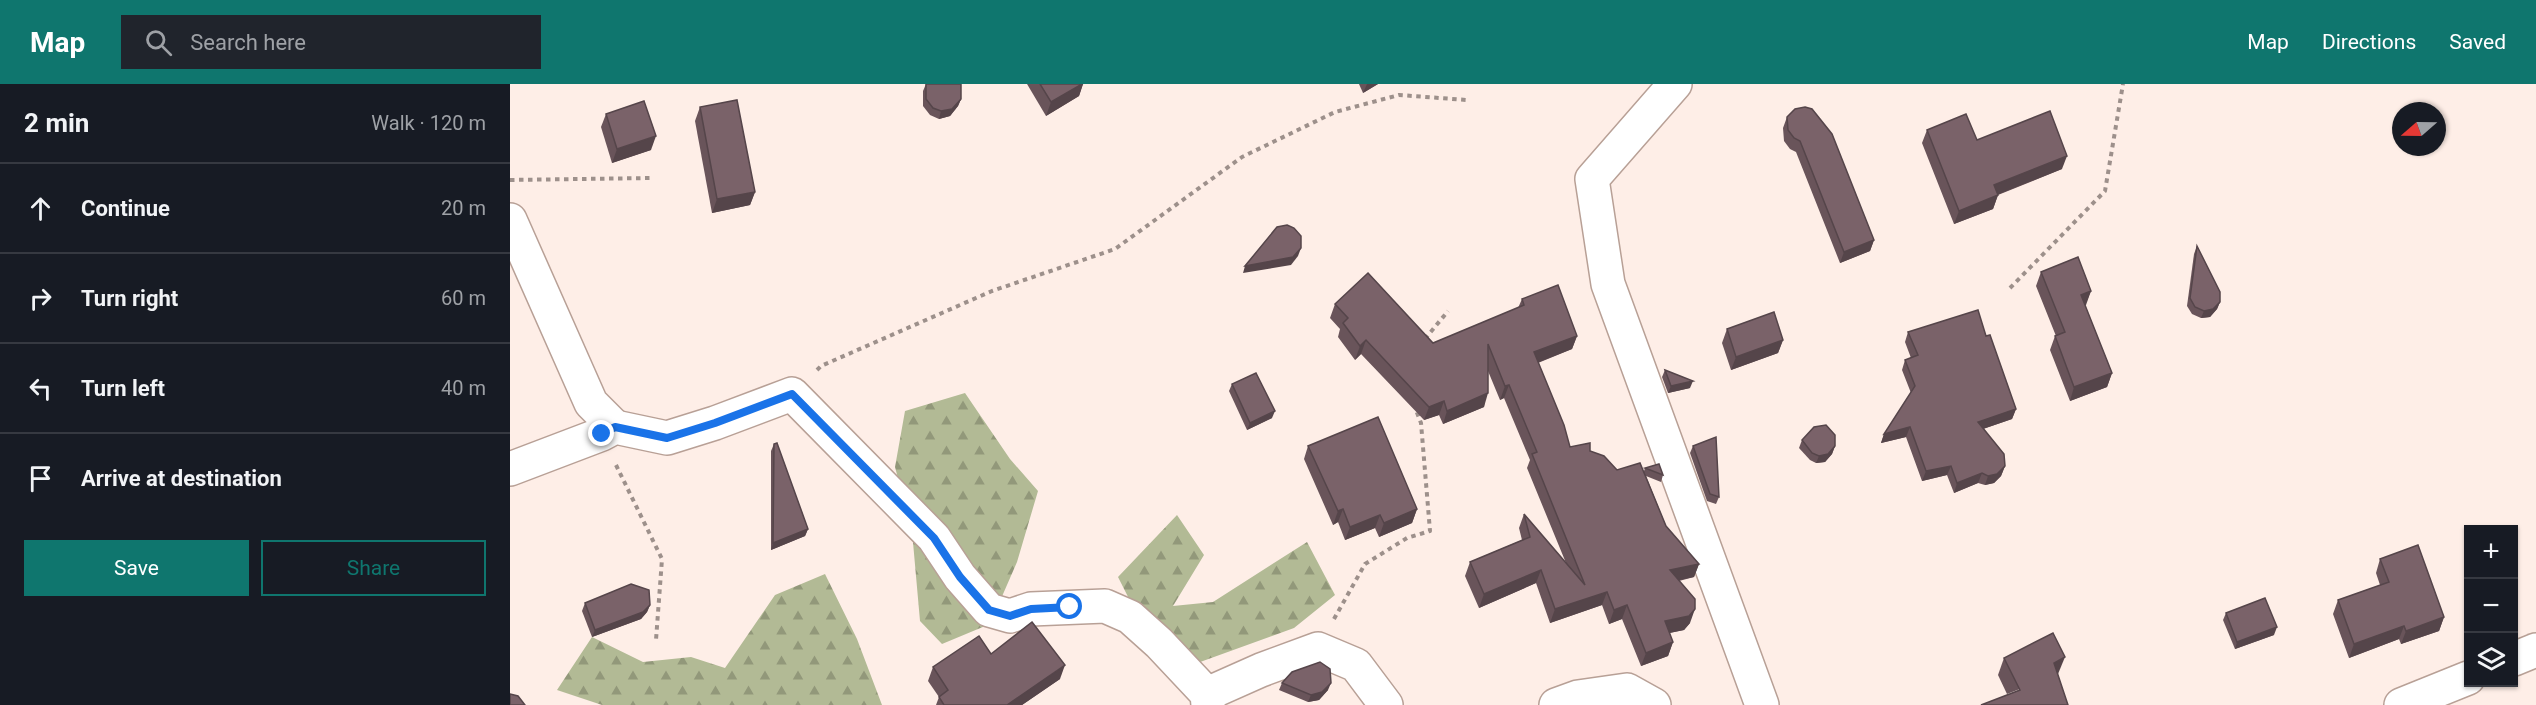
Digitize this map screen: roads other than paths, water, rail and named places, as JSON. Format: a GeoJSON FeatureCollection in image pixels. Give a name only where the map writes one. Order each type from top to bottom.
{"type":"FeatureCollection","features":[{"type":"Feature","properties":{"kind":"street"},"geometry":{"type":"LineString","coordinates":[[1675,84],[1592,179],[1608,284],[1762,705]]}},
{"type":"Feature","properties":{"kind":"street"},"geometry":{"type":"LineString","coordinates":[[510,220],[591,403],[609,430]]}},
{"type":"Feature","properties":{"kind":"street"},"geometry":{"type":"LineString","coordinates":[[510,469],[609,430],[667,438],[792,394],[934,538],[960,577],[989,610],[1010,616],[1031,609],[1105,606],[1130,617],[1159,643],[1208,700],[1261,670],[1318,649],[1356,665],[1386,705]]}},
{"type":"Feature","properties":{"kind":"street"},"geometry":{"type":"LineString","coordinates":[[2518,657],[2536,650]]}},
{"type":"Feature","properties":{"kind":"street"},"geometry":{"type":"LineString","coordinates":[[2401,705],[2464,680]]}},
{"type":"Feature","properties":{"kind":"street"},"geometry":{"type":"LineString","coordinates":[[1556,705],[1578,697],[1627,690],[1654,705]]}}]}
